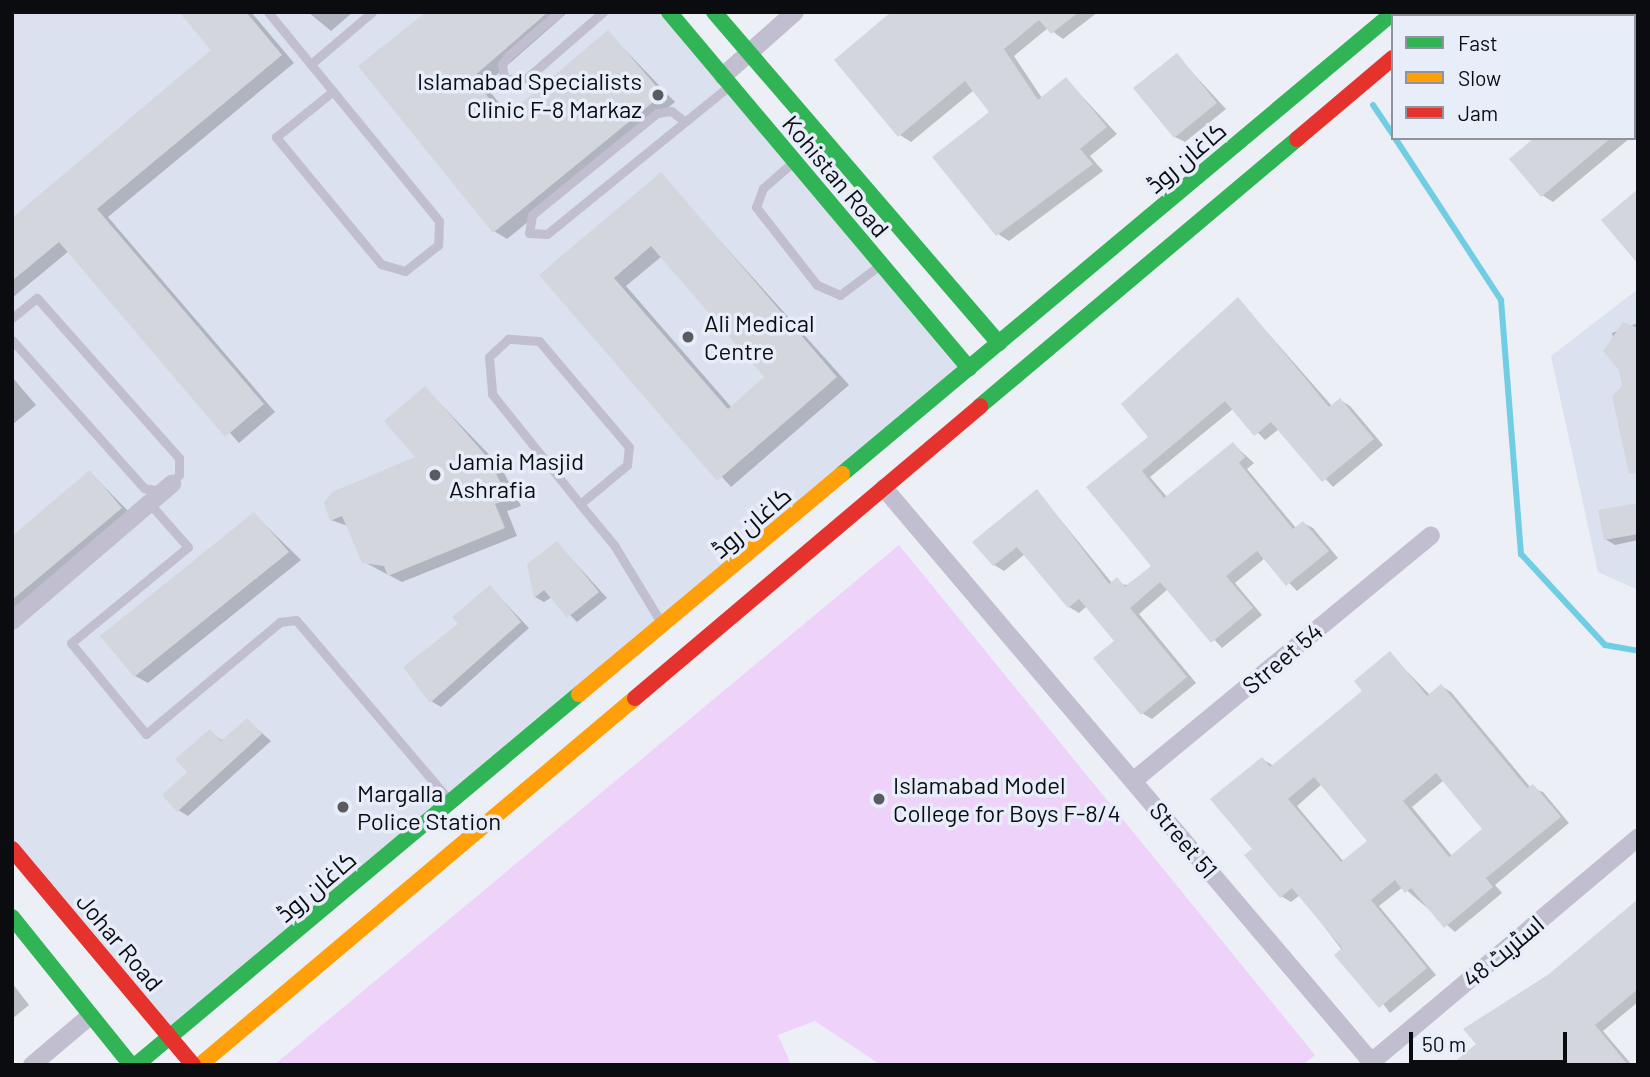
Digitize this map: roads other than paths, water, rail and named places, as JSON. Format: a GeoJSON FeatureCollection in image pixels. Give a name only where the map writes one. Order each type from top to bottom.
{"type":"FeatureCollection","features":[{"type":"Feature","properties":{"kind":"street","name":"Kohistan Road"},"geometry":{"type":"LineString","coordinates":[[669,12],[970,368]]}},
{"type":"Feature","properties":{"kind":"street","name":"Kohistan Road"},"geometry":{"type":"LineString","coordinates":[[714,12],[999,343]]}},
{"type":"Feature","properties":{"kind":"street"},"geometry":{"type":"LineString","coordinates":[[727,81],[748,53],[795,12]]}},
{"type":"Feature","properties":{"kind":"street","name":"کاغان روڈ"},"geometry":{"type":"LineString","coordinates":[[200,1065],[305,951],[451,802],[1391,15]]}},
{"type":"Feature","properties":{"kind":"street","name":"کاغان روڈ"},"geometry":{"type":"LineString","coordinates":[[136,1065],[171,1038],[305,951],[681,659],[1391,60]]}},
{"type":"Feature","properties":{"kind":"street"},"geometry":{"type":"LineString","coordinates":[[12,621],[172,484]]}},
{"type":"Feature","properties":{"kind":"street","name":"Street 51"},"geometry":{"type":"LineString","coordinates":[[884,488],[1372,1064]]}},
{"type":"Feature","properties":{"kind":"street","name":"Street 54"},"geometry":{"type":"LineString","coordinates":[[1133,781],[1431,535]]}},
{"type":"Feature","properties":{"kind":"street"},"geometry":{"type":"LineString","coordinates":[[659,628],[681,659]]}},
{"type":"Feature","properties":{"kind":"street","name":"اسٹریٹ 48"},"geometry":{"type":"LineString","coordinates":[[1372,1064],[1638,838]]}},
{"type":"Feature","properties":{"kind":"street","name":"Johar Road"},"geometry":{"type":"LineString","coordinates":[[12,849],[194,1065]]}},
{"type":"Feature","properties":{"kind":"street"},"geometry":{"type":"LineString","coordinates":[[12,917],[131,1065]]}},
{"type":"Feature","properties":{"kind":"street"},"geometry":{"type":"LineString","coordinates":[[32,1065],[90,1016]]}},
{"type":"Feature","properties":{"kind":"lane"},"geometry":{"type":"LineString","coordinates":[[268,12],[310,64],[332,91],[442,227],[438,245],[405,271],[381,264],[276,137],[332,91]]}},
{"type":"Feature","properties":{"kind":"lane"},"geometry":{"type":"LineString","coordinates":[[310,64],[372,12]]}},
{"type":"Feature","properties":{"kind":"lane"},"geometry":{"type":"LineString","coordinates":[[559,12],[509,55],[502,64],[504,79],[527,78],[603,12]]}},
{"type":"Feature","properties":{"kind":"lane"},"geometry":{"type":"LineString","coordinates":[[684,121],[671,111],[657,113],[532,215],[529,233],[547,234],[684,121],[727,81]]}},
{"type":"Feature","properties":{"kind":"lane"},"geometry":{"type":"LineString","coordinates":[[795,161],[763,188],[756,207],[817,285],[832,294],[848,293],[881,264]]}},
{"type":"Feature","properties":{"kind":"lane"},"geometry":{"type":"LineString","coordinates":[[12,318],[37,298],[179,458],[179,475],[172,484],[162,491],[144,488],[12,340]]}},
{"type":"Feature","properties":{"kind":"lane"},"geometry":{"type":"LineString","coordinates":[[580,504],[627,465],[629,447],[540,341],[508,339],[489,356],[487,384],[580,504],[614,545],[659,628]]}},
{"type":"Feature","properties":{"kind":"lane"},"geometry":{"type":"LineString","coordinates":[[150,504],[188,547],[71,643],[146,734],[280,622],[296,620],[451,802]]}},
{"type":"Feature","properties":{"kind":"waterway"},"geometry":{"type":"LineString","coordinates":[[1373,105],[1391,132]]}},
{"type":"Feature","properties":{"kind":"waterway"},"geometry":{"type":"LineString","coordinates":[[1396,140],[1501,300],[1521,554],[1605,645],[1638,651]]}},
{"type":"Feature","properties":{"kind":"place","name":"Islamabad Specialists Clinic F-8 Markaz"},"geometry":{"type":"Point","coordinates":[658,95]}},
{"type":"Feature","properties":{"kind":"place","name":"Ali Medical Centre"},"geometry":{"type":"Point","coordinates":[688,337]}},
{"type":"Feature","properties":{"kind":"place","name":"Jamia Masjid Ashrafia"},"geometry":{"type":"Point","coordinates":[435,475]}},
{"type":"Feature","properties":{"kind":"place","name":"Islamabad Model College for Boys F-8/4"},"geometry":{"type":"Point","coordinates":[879,799]}},
{"type":"Feature","properties":{"kind":"place","name":"Margalla Police Station"},"geometry":{"type":"Point","coordinates":[343,807]}}]}
